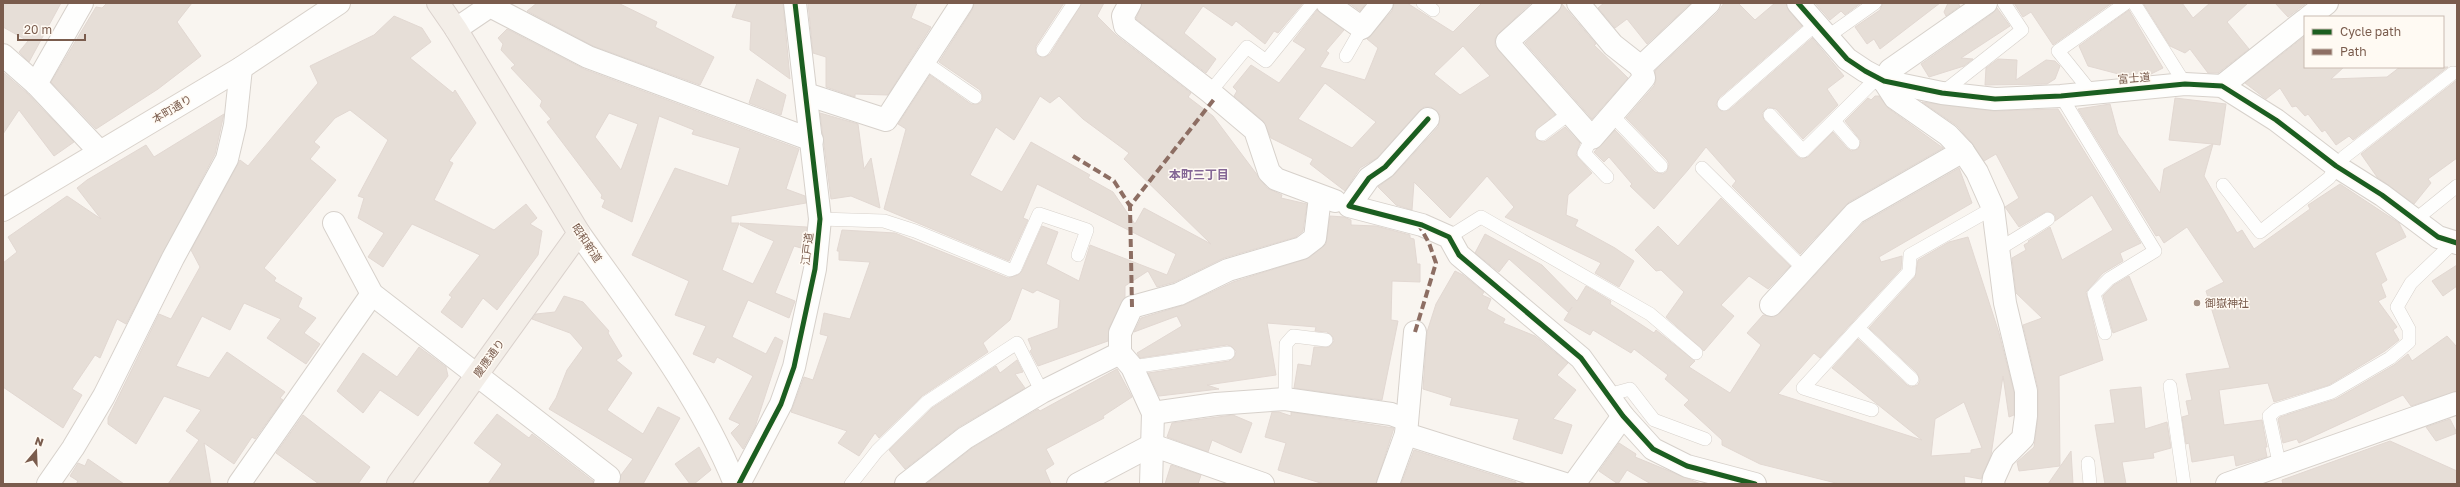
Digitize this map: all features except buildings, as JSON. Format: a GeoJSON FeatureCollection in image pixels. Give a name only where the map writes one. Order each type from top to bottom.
{"type":"FeatureCollection","features":[{"type":"Feature","properties":{"kind":"main road","name":"昭和新道"},"geometry":{"type":"LineString","coordinates":[[438,3],[456,29],[579,233]]}},
{"type":"Feature","properties":{"kind":"main road","name":"慶應通り"},"geometry":{"type":"LineString","coordinates":[[398,484],[579,233]]}},
{"type":"Feature","properties":{"kind":"street"},"geometry":{"type":"LineString","coordinates":[[36,84],[82,3]]}},
{"type":"Feature","properties":{"kind":"street","name":"本町通り"},"geometry":{"type":"LineString","coordinates":[[3,210],[241,68],[339,3]]}},
{"type":"Feature","properties":{"kind":"street","name":"江戸道"},"geometry":{"type":"LineString","coordinates":[[738,484],[781,404],[794,367],[815,269],[820,219],[795,3]]}},
{"type":"Feature","properties":{"kind":"street"},"geometry":{"type":"LineString","coordinates":[[806,94],[886,120],[962,3]]}},
{"type":"Feature","properties":{"kind":"street"},"geometry":{"type":"LineString","coordinates":[[1130,3],[1123,16],[1125,26],[1210,92],[1255,130],[1269,172],[1276,179],[1320,197],[1422,225],[1449,237],[1459,255],[1581,358],[1623,416],[1653,449],[1686,466],[1755,484]]}},
{"type":"Feature","properties":{"kind":"street"},"geometry":{"type":"LineString","coordinates":[[1327,3],[1362,28],[1382,3]]}},
{"type":"Feature","properties":{"kind":"street"},"geometry":{"type":"LineString","coordinates":[[1550,3],[1507,42],[1592,138],[1613,116],[1644,78],[1641,67],[1613,45],[1578,3]]}},
{"type":"Feature","properties":{"kind":"street"},"geometry":{"type":"LineString","coordinates":[[1641,67],[1709,3]]}},
{"type":"Feature","properties":{"kind":"street","name":"富士道"},"geometry":{"type":"LineString","coordinates":[[1798,3],[1847,59],[1881,79],[1942,93],[1995,99],[2061,96],[2185,84],[2222,86],[2276,120],[2336,166],[2382,195],[2438,237],[2455,243]]}},
{"type":"Feature","properties":{"kind":"street"},"geometry":{"type":"LineString","coordinates":[[1986,3],[1890,70],[1881,79],[1895,98],[1948,135],[1963,151],[1977,172],[1993,208],[2005,303],[2026,391],[2026,416],[2023,438],[2003,458],[1994,478],[1993,484]]}},
{"type":"Feature","properties":{"kind":"street"},"geometry":{"type":"LineString","coordinates":[[2310,16],[2327,3]]}},
{"type":"Feature","properties":{"kind":"street"},"geometry":{"type":"LineString","coordinates":[[456,29],[490,6],[588,57],[812,140]]}},
{"type":"Feature","properties":{"kind":"street"},"geometry":{"type":"LineString","coordinates":[[2222,86],[2304,21]]}},
{"type":"Feature","properties":{"kind":"street"},"geometry":{"type":"LineString","coordinates":[[3,55],[36,84],[100,152]]}},
{"type":"Feature","properties":{"kind":"street"},"geometry":{"type":"LineString","coordinates":[[48,484],[73,448],[104,396],[173,258],[227,158],[235,125],[241,68]]}},
{"type":"Feature","properties":{"kind":"street"},"geometry":{"type":"LineString","coordinates":[[1349,206],[1369,178],[1385,167],[1428,119]]}},
{"type":"Feature","properties":{"kind":"street"},"geometry":{"type":"LineString","coordinates":[[1771,304],[1855,213],[1963,151]]}},
{"type":"Feature","properties":{"kind":"street"},"geometry":{"type":"LineString","coordinates":[[1151,484],[1153,413],[1126,360],[1120,333],[1132,307],[1179,294],[1228,270],[1302,248],[1315,238],[1320,197]]}},
{"type":"Feature","properties":{"kind":"street"},"geometry":{"type":"LineString","coordinates":[[334,223],[372,294],[609,477],[605,484]]}},
{"type":"Feature","properties":{"kind":"street","name":"昭和新道"},"geometry":{"type":"LineString","coordinates":[[579,233],[675,371],[710,430],[735,484]]}},
{"type":"Feature","properties":{"kind":"street"},"geometry":{"type":"LineString","coordinates":[[239,484],[372,294]]}},
{"type":"Feature","properties":{"kind":"street"},"geometry":{"type":"LineString","coordinates":[[1388,484],[1406,427],[1415,332]]}},
{"type":"Feature","properties":{"kind":"street"},"geometry":{"type":"LineString","coordinates":[[906,484],[965,438],[1042,392],[1126,360]]}},
{"type":"Feature","properties":{"kind":"street"},"geometry":{"type":"LineString","coordinates":[[1153,413],[1216,404],[1286,398],[1391,414],[1406,427],[1565,484]]}},
{"type":"Feature","properties":{"kind":"street"},"geometry":{"type":"LineString","coordinates":[[2227,484],[2280,467],[2457,403]]}},
{"type":"Feature","properties":{"kind":"street"},"geometry":{"type":"LineString","coordinates":[[1574,484],[1623,416]]}},
{"type":"Feature","properties":{"kind":"street"},"geometry":{"type":"LineString","coordinates":[[1078,484],[1152,445],[1262,484]]}},
{"type":"Feature","properties":{"kind":"lane"},"geometry":{"type":"LineString","coordinates":[[1043,50],[1074,3]]}},
{"type":"Feature","properties":{"kind":"lane"},"geometry":{"type":"LineString","coordinates":[[1210,92],[1247,48],[1266,61],[1313,3]]}},
{"type":"Feature","properties":{"kind":"lane"},"geometry":{"type":"LineString","coordinates":[[1724,104],[1821,31],[1875,3]]}},
{"type":"Feature","properties":{"kind":"lane"},"geometry":{"type":"LineString","coordinates":[[1942,93],[2022,30],[2004,3]]}},
{"type":"Feature","properties":{"kind":"lane"},"geometry":{"type":"LineString","coordinates":[[2091,92],[2058,51],[2126,3]]}},
{"type":"Feature","properties":{"kind":"lane"},"geometry":{"type":"LineString","coordinates":[[2134,3],[2185,84]]}},
{"type":"Feature","properties":{"kind":"lane"},"geometry":{"type":"LineString","coordinates":[[1346,56],[1362,28]]}},
{"type":"Feature","properties":{"kind":"lane"},"geometry":{"type":"LineString","coordinates":[[923,61],[975,97]]}},
{"type":"Feature","properties":{"kind":"lane"},"geometry":{"type":"LineString","coordinates":[[2224,185],[2260,232],[2329,178],[2336,166],[2344,157],[2453,73]]}},
{"type":"Feature","properties":{"kind":"lane"},"geometry":{"type":"LineString","coordinates":[[1770,114],[1803,151],[1834,120],[1881,79]]}},
{"type":"Feature","properties":{"kind":"lane"},"geometry":{"type":"LineString","coordinates":[[2061,96],[2155,251],[2109,279],[2094,294],[2105,333]]}},
{"type":"Feature","properties":{"kind":"lane"},"geometry":{"type":"LineString","coordinates":[[1542,134],[1570,113]]}},
{"type":"Feature","properties":{"kind":"lane"},"geometry":{"type":"LineString","coordinates":[[1613,116],[1661,166]]}},
{"type":"Feature","properties":{"kind":"lane"},"geometry":{"type":"LineString","coordinates":[[1834,120],[1854,143]]}},
{"type":"Feature","properties":{"kind":"lane"},"geometry":{"type":"LineString","coordinates":[[1592,138],[1584,153],[1607,177]]}},
{"type":"Feature","properties":{"kind":"lane"},"geometry":{"type":"LineString","coordinates":[[1702,168],[1804,269]]}},
{"type":"Feature","properties":{"kind":"lane"},"geometry":{"type":"LineString","coordinates":[[2415,220],[2457,186]]}},
{"type":"Feature","properties":{"kind":"lane"},"geometry":{"type":"LineString","coordinates":[[1872,410],[1803,388],[1909,272],[1910,255],[1993,208]]}},
{"type":"Feature","properties":{"kind":"lane"},"geometry":{"type":"LineString","coordinates":[[820,219],[884,221],[916,231],[1010,270],[1015,268],[1039,214],[1086,230],[1078,255]]}},
{"type":"Feature","properties":{"kind":"lane"},"geometry":{"type":"LineString","coordinates":[[1449,237],[1481,217],[1650,314],[1696,353]]}},
{"type":"Feature","properties":{"kind":"lane"},"geometry":{"type":"LineString","coordinates":[[1999,249],[2048,219]]}},
{"type":"Feature","properties":{"kind":"lane"},"geometry":{"type":"LineString","coordinates":[[2280,467],[2269,416],[2276,410],[2332,392],[2390,358],[2409,342],[2409,329],[2397,308],[2411,283],[2455,243]]}},
{"type":"Feature","properties":{"kind":"lane"},"geometry":{"type":"LineString","coordinates":[[1858,328],[1912,378]]}},
{"type":"Feature","properties":{"kind":"lane"},"geometry":{"type":"LineString","coordinates":[[1286,398],[1286,344],[1293,336],[1326,340]]}},
{"type":"Feature","properties":{"kind":"lane"},"geometry":{"type":"LineString","coordinates":[[851,484],[877,451],[927,402],[1017,343],[1042,392]]}},
{"type":"Feature","properties":{"kind":"lane"},"geometry":{"type":"LineString","coordinates":[[1126,360],[1228,353]]}},
{"type":"Feature","properties":{"kind":"lane"},"geometry":{"type":"LineString","coordinates":[[2170,386],[2184,484]]}},
{"type":"Feature","properties":{"kind":"lane"},"geometry":{"type":"LineString","coordinates":[[1608,395],[1630,389],[1654,420],[1704,439]]}},
{"type":"Feature","properties":{"kind":"lane"},"geometry":{"type":"LineString","coordinates":[[2088,463],[2090,484]]}},
{"type":"Feature","properties":{"kind":"marked path"},"geometry":{"type":"LineString","coordinates":[[1132,307],[1130,206],[1215,98]]}},
{"type":"Feature","properties":{"kind":"marked path"},"geometry":{"type":"LineString","coordinates":[[1073,156],[1114,181],[1130,206]]}},
{"type":"Feature","properties":{"kind":"marked path"},"geometry":{"type":"LineString","coordinates":[[1415,332],[1436,263],[1429,243],[1419,225]]}},
{"type":"Feature","properties":{"kind":"cycle path"},"geometry":{"type":"LineString","coordinates":[[739,484],[781,404],[794,367],[815,269],[820,219],[795,3]]}},
{"type":"Feature","properties":{"kind":"cycle path"},"geometry":{"type":"LineString","coordinates":[[1798,3],[1847,59],[1865,71],[1884,81],[1942,93],[1995,99],[2061,96],[2185,84],[2222,86],[2276,120],[2336,166],[2382,195],[2438,237],[2457,243]]}},
{"type":"Feature","properties":{"kind":"cycle path"},"geometry":{"type":"LineString","coordinates":[[1428,119],[1385,167],[1369,178],[1349,206],[1422,225],[1449,237],[1459,255],[1581,358],[1623,416],[1653,449],[1687,466],[1755,484]]}},
{"type":"Feature","properties":{"kind":"place","name":"御嶽神社"},"geometry":{"type":"Point","coordinates":[2197,303]}},
{"type":"Feature","properties":{"kind":"district","name":"本町三丁目"},"geometry":{"type":"Point","coordinates":[1199,175]}}]}
